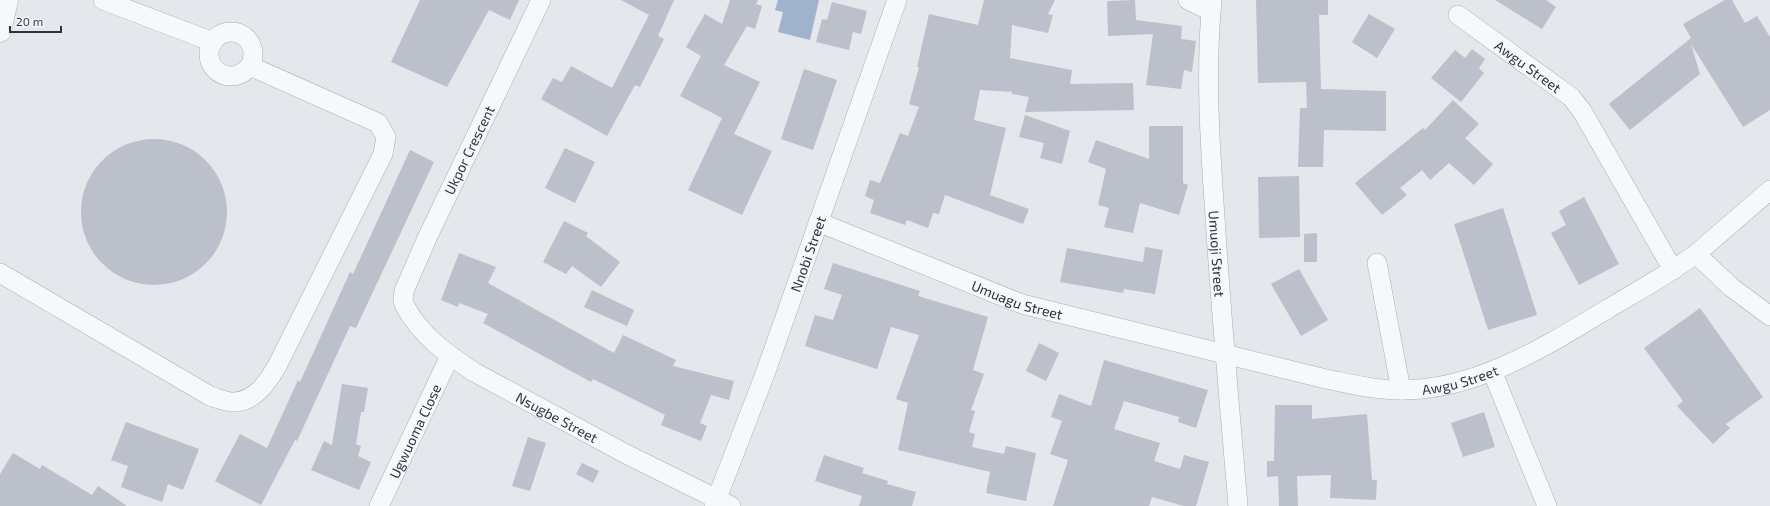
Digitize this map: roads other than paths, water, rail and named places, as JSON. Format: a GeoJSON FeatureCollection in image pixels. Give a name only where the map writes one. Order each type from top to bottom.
{"type":"FeatureCollection","features":[{"type":"Feature","properties":{"kind":"street"},"geometry":{"type":"LineString","coordinates":[[0,31],[7,0]]}},
{"type":"Feature","properties":{"kind":"street"},"geometry":{"type":"LineString","coordinates":[[103,0],[212,42]]}},
{"type":"Feature","properties":{"kind":"street","name":"Ukpor Crescent"},"geometry":{"type":"LineString","coordinates":[[403,301],[404,291],[428,236],[541,0]]}},
{"type":"Feature","properties":{"kind":"street","name":"Nnobi Street"},"geometry":{"type":"LineString","coordinates":[[721,503],[818,222],[897,0]]}},
{"type":"Feature","properties":{"kind":"street"},"geometry":{"type":"LineString","coordinates":[[1188,0],[1212,5]]}},
{"type":"Feature","properties":{"kind":"street","name":"Umuoji Street"},"geometry":{"type":"LineString","coordinates":[[1212,5],[1209,112],[1224,354],[1238,506]]}},
{"type":"Feature","properties":{"kind":"street","name":"Awgu Street"},"geometry":{"type":"LineString","coordinates":[[1458,15],[1571,97],[1582,111],[1673,270]]}},
{"type":"Feature","properties":{"kind":"street"},"geometry":{"type":"LineString","coordinates":[[229,32],[243,36],[252,47],[254,57],[250,66],[242,74],[232,77],[221,74],[214,68],[209,60],[209,51],[212,42],[220,35],[229,32]]}},
{"type":"Feature","properties":{"kind":"street"},"geometry":{"type":"LineString","coordinates":[[0,273],[210,396],[234,402],[255,395],[268,382],[277,366],[383,154],[386,137],[378,123],[250,66]]}},
{"type":"Feature","properties":{"kind":"street","name":"Awgu Street"},"geometry":{"type":"LineString","coordinates":[[1224,354],[1366,387],[1401,390],[1462,381],[1492,371],[1535,351],[1673,270],[1696,254],[1770,190]]}},
{"type":"Feature","properties":{"kind":"street","name":"Umuagu Street"},"geometry":{"type":"LineString","coordinates":[[818,222],[1022,304],[1224,354]]}},
{"type":"Feature","properties":{"kind":"street"},"geometry":{"type":"LineString","coordinates":[[1696,254],[1731,287],[1770,316]]}},
{"type":"Feature","properties":{"kind":"street"},"geometry":{"type":"LineString","coordinates":[[1376,263],[1401,390]]}},
{"type":"Feature","properties":{"kind":"street","name":"Nsugbe Street"},"geometry":{"type":"LineString","coordinates":[[403,301],[406,310],[426,336],[450,356],[474,372],[612,447],[721,503]]}},
{"type":"Feature","properties":{"kind":"street","name":"Ugwuoma Close"},"geometry":{"type":"LineString","coordinates":[[380,506],[450,356]]}},
{"type":"Feature","properties":{"kind":"street"},"geometry":{"type":"LineString","coordinates":[[1492,371],[1547,506]]}},
{"type":"Feature","properties":{"kind":"water"},"geometry":{"type":"Polygon","coordinates":[[[778,0],[819,0],[810,40],[778,32],[783,12],[775,10],[778,0]]]}}]}
